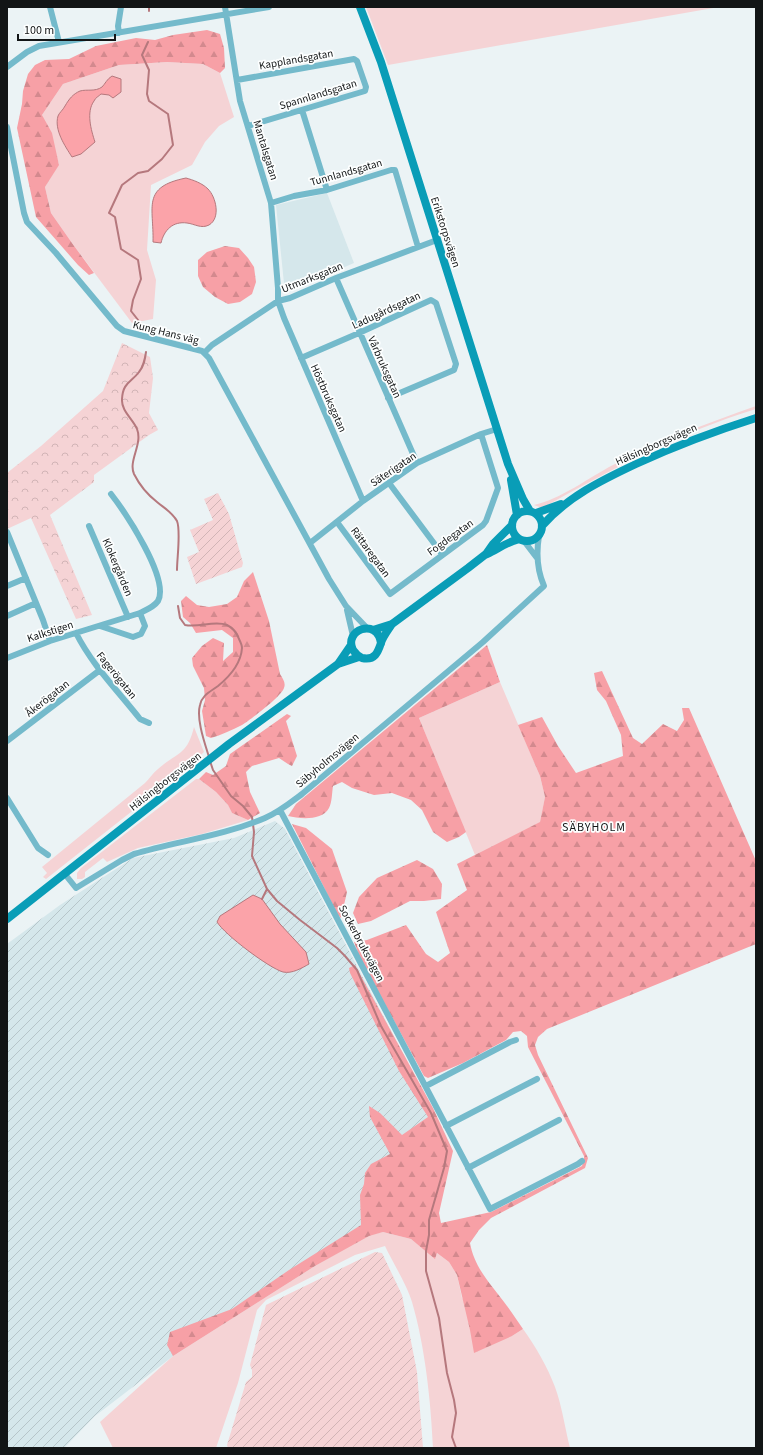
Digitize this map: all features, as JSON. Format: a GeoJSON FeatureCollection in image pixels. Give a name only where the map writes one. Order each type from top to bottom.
{"type":"FeatureCollection","features":[{"type":"Feature","properties":{"kind":"main road","name":"Erikstorpsvägen"},"geometry":{"type":"LineString","coordinates":[[360,7],[381,62],[508,464],[523,499],[533,512]]}},
{"type":"Feature","properties":{"kind":"main road","name":"Hälsingborgsvägen"},"geometry":{"type":"LineString","coordinates":[[533,512],[543,512],[569,500],[613,475],[650,458],[717,430],[756,418]]}},
{"type":"Feature","properties":{"kind":"main road","name":"Erikstorpsvägen"},"geometry":{"type":"LineString","coordinates":[[508,464],[517,515]]}},
{"type":"Feature","properties":{"kind":"main road","name":"Hälsingborgsvägen"},"geometry":{"type":"LineString","coordinates":[[542,526],[569,500]]}},
{"type":"Feature","properties":{"kind":"main road"},"geometry":{"type":"LineString","coordinates":[[392,624],[359,630],[353,636],[351,645],[354,652],[367,658],[374,656],[379,650],[381,643],[392,624],[486,554],[506,543],[521,540],[530,541],[539,536],[542,526],[541,519],[533,512],[523,511],[514,518],[512,525],[493,544],[486,554]]}},
{"type":"Feature","properties":{"kind":"main road"},"geometry":{"type":"LineString","coordinates":[[512,525],[514,533],[521,540]]}},
{"type":"Feature","properties":{"kind":"main road"},"geometry":{"type":"LineString","coordinates":[[370,629],[379,635],[381,643]]}},
{"type":"Feature","properties":{"kind":"main road","name":"Hälsingborgsvägen"},"geometry":{"type":"LineString","coordinates":[[338,664],[351,645]]}},
{"type":"Feature","properties":{"kind":"main road","name":"Hälsingborgsvägen"},"geometry":{"type":"LineString","coordinates":[[7,918],[229,744],[338,664],[360,656]]}},
{"type":"Feature","properties":{"kind":"street"},"geometry":{"type":"LineString","coordinates":[[50,7],[59,42]]}},
{"type":"Feature","properties":{"kind":"street"},"geometry":{"type":"LineString","coordinates":[[119,33],[118,26],[121,7]]}},
{"type":"Feature","properties":{"kind":"street","name":"Mantalsgatan"},"geometry":{"type":"LineString","coordinates":[[225,7],[240,101],[271,203],[278,301]]}},
{"type":"Feature","properties":{"kind":"street"},"geometry":{"type":"LineString","coordinates":[[7,67],[32,49],[59,42],[269,7]]}},
{"type":"Feature","properties":{"kind":"street","name":"Kapplandsgatan"},"geometry":{"type":"LineString","coordinates":[[237,80],[354,59],[357,61]]}},
{"type":"Feature","properties":{"kind":"street","name":"Spannlandsgatan"},"geometry":{"type":"LineString","coordinates":[[248,126],[364,91],[366,87],[357,61]]}},
{"type":"Feature","properties":{"kind":"street"},"geometry":{"type":"LineString","coordinates":[[302,110],[327,190]]}},
{"type":"Feature","properties":{"kind":"street","name":"Kung Hans väg"},"geometry":{"type":"LineString","coordinates":[[7,127],[27,222],[56,253],[117,326],[124,331],[202,351],[209,358],[329,579],[346,606],[353,636]]}},
{"type":"Feature","properties":{"kind":"street","name":"Tunnlandsgatan"},"geometry":{"type":"LineString","coordinates":[[271,203],[294,196],[327,190],[394,170],[418,247]]}},
{"type":"Feature","properties":{"kind":"street","name":"Utmarksgatan"},"geometry":{"type":"LineString","coordinates":[[204,353],[212,345],[278,301],[290,298],[336,278],[437,240]]}},
{"type":"Feature","properties":{"kind":"street","name":"Vårbruksgatan"},"geometry":{"type":"LineString","coordinates":[[336,278],[417,463]]}},
{"type":"Feature","properties":{"kind":"street","name":"Ladugårdsgatan"},"geometry":{"type":"LineString","coordinates":[[301,358],[360,333],[431,300],[436,302],[456,364],[454,370],[388,398]]}},
{"type":"Feature","properties":{"kind":"street","name":"Höstbruksgatan"},"geometry":{"type":"LineString","coordinates":[[278,301],[363,501]]}},
{"type":"Feature","properties":{"kind":"street","name":"Säterigatan"},"geometry":{"type":"LineString","coordinates":[[310,543],[363,501],[417,463],[481,434],[497,429]]}},
{"type":"Feature","properties":{"kind":"street","name":"Fogdegatan"},"geometry":{"type":"LineString","coordinates":[[390,594],[483,525],[486,521],[498,488],[481,434]]}},
{"type":"Feature","properties":{"kind":"street"},"geometry":{"type":"LineString","coordinates":[[389,483],[442,554]]}},
{"type":"Feature","properties":{"kind":"street","name":"Kalkstigen"},"geometry":{"type":"LineString","coordinates":[[7,658],[50,641],[140,613],[152,607],[157,602],[160,597],[159,584],[143,543],[133,525],[111,494]]}},
{"type":"Feature","properties":{"kind":"street","name":"Rättaregatan"},"geometry":{"type":"LineString","coordinates":[[337,522],[390,594]]}},
{"type":"Feature","properties":{"kind":"street","name":"Klokergården"},"geometry":{"type":"LineString","coordinates":[[89,526],[128,617]]}},
{"type":"Feature","properties":{"kind":"street"},"geometry":{"type":"LineString","coordinates":[[7,532],[50,641]]}},
{"type":"Feature","properties":{"kind":"street","name":"Säbyholmsvägen"},"geometry":{"type":"LineString","coordinates":[[64,873],[76,888],[134,854],[233,830],[280,810],[302,794],[459,662],[544,586],[536,558],[539,536]]}},
{"type":"Feature","properties":{"kind":"street","name":"Säbyholmsvägen"},"geometry":{"type":"LineString","coordinates":[[521,540],[536,558]]}},
{"type":"Feature","properties":{"kind":"street"},"geometry":{"type":"LineString","coordinates":[[7,586],[26,578]]}},
{"type":"Feature","properties":{"kind":"street"},"geometry":{"type":"LineString","coordinates":[[7,616],[36,603]]}},
{"type":"Feature","properties":{"kind":"street","name":"Kung Hans väg"},"geometry":{"type":"LineString","coordinates":[[346,606],[370,629]]}},
{"type":"Feature","properties":{"kind":"street"},"geometry":{"type":"LineString","coordinates":[[100,626],[136,637],[143,633],[145,628],[140,613]]}},
{"type":"Feature","properties":{"kind":"street","name":"Fagerögatan"},"geometry":{"type":"LineString","coordinates":[[76,633],[84,648],[100,670],[140,719],[149,723]]}},
{"type":"Feature","properties":{"kind":"street","name":"Åkerögatan"},"geometry":{"type":"LineString","coordinates":[[7,742],[100,670]]}},
{"type":"Feature","properties":{"kind":"street"},"geometry":{"type":"LineString","coordinates":[[7,798],[38,848],[48,855]]}},
{"type":"Feature","properties":{"kind":"street","name":"Sockerbruksvägen"},"geometry":{"type":"LineString","coordinates":[[280,810],[490,1209],[582,1161]]}},
{"type":"Feature","properties":{"kind":"street"},"geometry":{"type":"LineString","coordinates":[[426,1086],[516,1040]]}},
{"type":"Feature","properties":{"kind":"street"},"geometry":{"type":"LineString","coordinates":[[446,1126],[537,1079]]}},
{"type":"Feature","properties":{"kind":"street"},"geometry":{"type":"LineString","coordinates":[[468,1168],[559,1120]]}},
{"type":"Feature","properties":{"kind":"shaded area"},"geometry":{"type":"Polygon","coordinates":[[[112,76],[121,79],[121,92],[113,98],[109,95],[101,94],[95,99],[90,110],[90,116],[95,142],[81,154],[72,157],[63,143],[59,132],[57,121],[59,115],[75,94],[80,91],[99,89],[112,76]]]}},
{"type":"Feature","properties":{"kind":"shaded area"},"geometry":{"type":"Polygon","coordinates":[[[186,178],[203,185],[211,193],[216,207],[213,222],[206,226],[177,223],[167,230],[161,243],[153,242],[152,209],[153,200],[156,193],[162,187],[172,182],[186,178]]]}},
{"type":"Feature","properties":{"kind":"shaded area"},"geometry":{"type":"Polygon","coordinates":[[[327,193],[354,263],[285,293],[276,205],[327,193]]]}},
{"type":"Feature","properties":{"kind":"shaded area"},"geometry":{"type":"Polygon","coordinates":[[[275,821],[285,829],[441,1126],[362,1225],[228,1314],[95,1416],[64,1448],[7,1448],[7,944],[60,905],[133,858],[234,838],[275,821]]]}},
{"type":"Feature","properties":{"kind":"shaded area"},"geometry":{"type":"Polygon","coordinates":[[[253,895],[262,899],[280,924],[306,952],[309,964],[293,971],[283,972],[276,969],[258,958],[229,935],[217,922],[220,916],[253,895]]]}},
{"type":"Feature","properties":{"kind":"green space"},"geometry":{"type":"Polygon","coordinates":[[[366,7],[719,7],[388,65],[366,7]]]}},
{"type":"Feature","properties":{"kind":"green space"},"geometry":{"type":"Polygon","coordinates":[[[207,30],[220,34],[224,48],[225,68],[220,73],[203,64],[167,62],[119,65],[63,84],[42,115],[52,133],[59,165],[45,187],[51,213],[94,273],[89,275],[78,265],[36,217],[17,128],[23,91],[28,74],[35,65],[45,60],[69,59],[96,46],[136,38],[155,40],[173,35],[207,30]]]}},
{"type":"Feature","properties":{"kind":"green space"},"geometry":{"type":"Polygon","coordinates":[[[167,62],[203,64],[220,73],[234,117],[219,126],[205,142],[192,165],[151,185],[147,250],[156,280],[153,319],[132,323],[51,213],[45,187],[59,164],[42,115],[63,84],[119,65],[167,62]]]}},
{"type":"Feature","properties":{"kind":"green space"},"geometry":{"type":"Polygon","coordinates":[[[225,246],[239,248],[248,258],[254,267],[256,282],[252,294],[240,302],[228,304],[215,297],[203,287],[198,276],[198,260],[207,252],[225,246]]]}},
{"type":"Feature","properties":{"kind":"green space"},"geometry":{"type":"Polygon","coordinates":[[[122,343],[150,357],[153,378],[149,413],[158,430],[94,475],[94,482],[50,515],[92,615],[76,619],[31,518],[7,529],[7,473],[41,446],[103,391],[122,343]]]}},
{"type":"Feature","properties":{"kind":"green space"},"geometry":{"type":"Polygon","coordinates":[[[756,406],[756,409],[728,418],[673,440],[542,508],[534,505],[564,493],[613,465],[648,448],[701,426],[756,406]]]}},
{"type":"Feature","properties":{"kind":"green space"},"geometry":{"type":"Polygon","coordinates":[[[218,493],[229,514],[243,563],[242,567],[196,584],[187,557],[199,552],[190,530],[213,520],[204,499],[218,493]]]}},
{"type":"Feature","properties":{"kind":"green space"},"geometry":{"type":"Polygon","coordinates":[[[253,572],[269,621],[280,674],[285,686],[282,692],[272,702],[242,725],[211,738],[206,736],[202,711],[205,700],[204,688],[193,666],[192,658],[202,646],[213,638],[224,643],[223,661],[233,652],[233,638],[222,630],[196,633],[190,623],[183,617],[181,601],[186,596],[197,605],[209,607],[227,604],[237,597],[244,581],[253,572]]]}},
{"type":"Feature","properties":{"kind":"green space"},"geometry":{"type":"Polygon","coordinates":[[[487,645],[500,682],[419,718],[466,832],[447,842],[433,832],[422,810],[411,800],[392,793],[374,795],[352,788],[342,782],[333,786],[330,806],[326,812],[310,818],[288,816],[296,804],[487,645]]]}},
{"type":"Feature","properties":{"kind":"green space"},"geometry":{"type":"Polygon","coordinates":[[[602,671],[633,738],[642,744],[663,724],[677,731],[684,720],[682,708],[689,708],[756,861],[756,944],[547,1029],[538,1037],[535,1045],[538,1055],[588,1158],[585,1168],[491,1218],[479,1230],[470,1243],[472,1253],[480,1269],[523,1329],[512,1336],[474,1353],[457,1275],[449,1262],[437,1253],[435,1259],[411,1239],[383,1232],[369,1236],[315,1266],[173,1356],[167,1345],[170,1332],[232,1309],[289,1270],[361,1225],[360,1195],[364,1184],[365,1173],[371,1164],[390,1154],[370,1117],[369,1106],[380,1113],[402,1135],[428,1117],[399,1071],[350,973],[349,968],[355,965],[433,1108],[453,1151],[439,1213],[441,1223],[491,1212],[582,1166],[584,1156],[528,1047],[527,1036],[521,1031],[513,1032],[506,1040],[463,1063],[428,1078],[424,1076],[360,958],[354,942],[367,940],[406,925],[426,954],[438,962],[450,953],[436,912],[467,890],[457,864],[540,822],[545,797],[540,776],[518,725],[542,717],[558,746],[576,773],[623,756],[621,735],[606,701],[597,690],[594,673],[602,671]]]}},
{"type":"Feature","properties":{"kind":"green space"},"geometry":{"type":"Polygon","coordinates":[[[500,682],[540,776],[545,797],[540,823],[475,855],[419,718],[500,682]]]}},
{"type":"Feature","properties":{"kind":"green space"},"geometry":{"type":"Polygon","coordinates":[[[287,714],[291,716],[286,721],[297,756],[292,766],[279,758],[252,766],[246,772],[250,792],[260,813],[248,820],[232,813],[228,805],[216,792],[199,779],[206,772],[213,775],[226,766],[230,754],[287,714]]]}},
{"type":"Feature","properties":{"kind":"green space"},"geometry":{"type":"Polygon","coordinates":[[[194,727],[204,752],[183,771],[46,879],[43,877],[47,873],[42,867],[145,783],[154,772],[185,749],[194,727]]]}},
{"type":"Feature","properties":{"kind":"green space"},"geometry":{"type":"Polygon","coordinates":[[[196,779],[199,779],[216,792],[228,805],[232,813],[248,820],[202,834],[138,848],[107,862],[103,858],[85,872],[85,877],[82,879],[77,879],[77,873],[81,868],[196,779]]]}},
{"type":"Feature","properties":{"kind":"green space"},"geometry":{"type":"Polygon","coordinates":[[[292,824],[306,828],[332,849],[347,892],[341,918],[338,915],[292,824]]]}},
{"type":"Feature","properties":{"kind":"green space"},"geometry":{"type":"Polygon","coordinates":[[[417,860],[433,869],[442,884],[441,899],[410,901],[371,921],[358,924],[353,913],[359,897],[377,878],[417,860]]]}},
{"type":"Feature","properties":{"kind":"green space"},"geometry":{"type":"Polygon","coordinates":[[[383,1232],[411,1239],[435,1258],[437,1253],[449,1262],[457,1275],[462,1298],[512,1336],[523,1329],[541,1357],[555,1387],[562,1409],[570,1448],[433,1448],[427,1374],[417,1319],[407,1288],[385,1246],[355,1255],[266,1300],[257,1310],[238,1383],[216,1448],[113,1448],[100,1422],[173,1356],[315,1266],[369,1235],[383,1232]]]}},
{"type":"Feature","properties":{"kind":"green space"},"geometry":{"type":"Polygon","coordinates":[[[375,1252],[382,1253],[402,1295],[417,1372],[423,1448],[228,1448],[227,1445],[246,1382],[252,1377],[250,1365],[266,1305],[375,1252]]]}},
{"type":"Feature","properties":{"kind":"waterway"},"geometry":{"type":"LineString","coordinates":[[142,325],[131,311],[133,300],[141,279],[138,260],[121,249],[115,217],[109,213],[122,185],[138,173],[148,171],[162,159],[173,145],[168,114],[149,101],[147,94],[149,70],[142,55],[148,42]]}},
{"type":"Feature","properties":{"kind":"waterway"},"geometry":{"type":"LineString","coordinates":[[146,352],[141,370],[124,389],[122,403],[125,411],[137,429],[138,441],[133,464],[134,474],[138,482],[147,493],[177,521],[179,538],[177,570]]}},
{"type":"Feature","properties":{"kind":"waterway"},"geometry":{"type":"LineString","coordinates":[[178,606],[180,618],[185,625],[196,626],[217,623],[227,625],[236,633],[242,646],[241,654],[234,669],[218,686],[204,696],[200,705],[200,724],[209,757]]}},
{"type":"Feature","properties":{"kind":"waterway"},"geometry":{"type":"LineString","coordinates":[[210,761],[213,770],[231,796],[243,806],[252,817],[254,832],[252,856],[267,889],[277,901],[337,948],[357,970],[381,1026],[431,1113],[447,1151],[444,1168],[429,1220],[426,1271],[439,1318],[447,1373],[454,1400],[456,1413],[452,1437],[456,1448]]}},
{"type":"Feature","properties":{"kind":"waterway"},"geometry":{"type":"LineString","coordinates":[[262,899],[267,889]]}},
{"type":"Feature","properties":{"kind":"district","name":"SÄBYHOLM"},"geometry":{"type":"Point","coordinates":[594,827]}}]}
